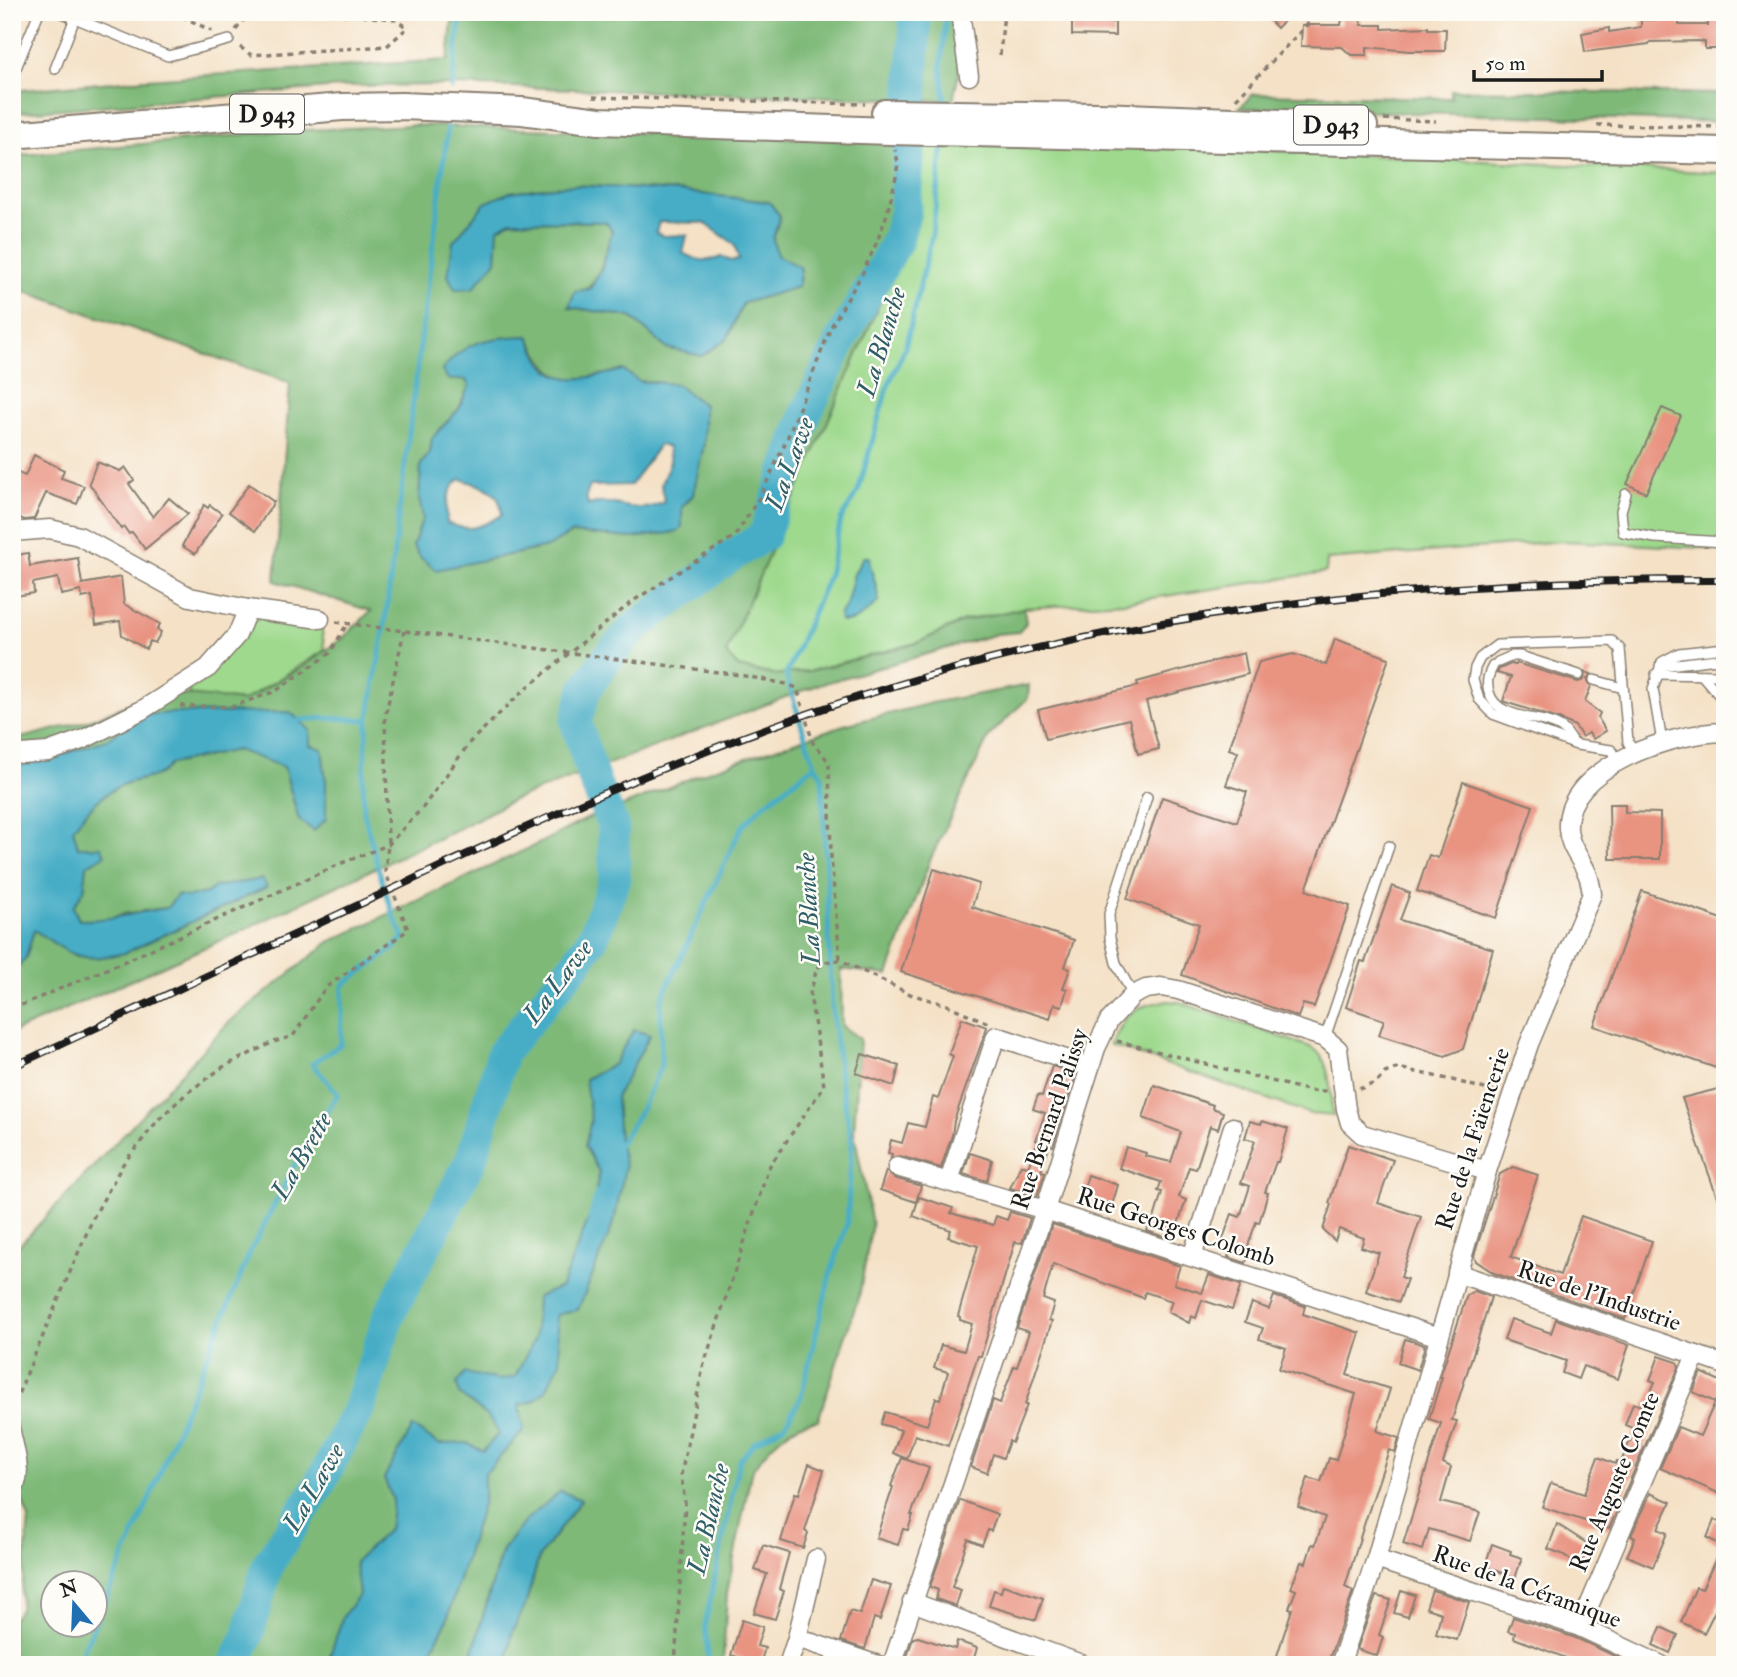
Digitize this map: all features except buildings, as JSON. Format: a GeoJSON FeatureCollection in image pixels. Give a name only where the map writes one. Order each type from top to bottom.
{"type":"FeatureCollection","features":[{"type":"Feature","properties":{"kind":"main road","name":"D 943"},"geometry":{"type":"LineString","coordinates":[[12,135],[342,107],[402,106],[523,111],[600,121],[890,131],[1725,151]]}},
{"type":"Feature","properties":{"kind":"main road","name":"D 943"},"geometry":{"type":"LineString","coordinates":[[523,111],[598,107],[972,113],[1725,139]]}},
{"type":"Feature","properties":{"kind":"street"},"geometry":{"type":"LineString","coordinates":[[960,12],[969,76]]}},
{"type":"Feature","properties":{"kind":"street"},"geometry":{"type":"LineString","coordinates":[[12,532],[50,529],[79,536],[190,597],[248,609],[320,619]]}},
{"type":"Feature","properties":{"kind":"street"},"geometry":{"type":"LineString","coordinates":[[12,751],[21,754],[48,752],[84,739],[154,703],[208,668],[237,635],[248,609]]}},
{"type":"Feature","properties":{"kind":"street","name":"Rue de la Faïencerie"},"geometry":{"type":"LineString","coordinates":[[1340,1665],[1376,1559],[1487,1171],[1530,1044],[1592,894],[1587,873],[1574,852],[1568,828],[1571,809],[1584,785],[1627,758],[1662,742],[1690,735],[1725,732]]}},
{"type":"Feature","properties":{"kind":"street"},"geometry":{"type":"LineString","coordinates":[[1133,995],[1146,989],[1161,987],[1178,990],[1325,1038],[1338,1049],[1350,1123],[1362,1134],[1487,1171]]}},
{"type":"Feature","properties":{"kind":"street","name":"Rue Bernard Palissy"},"geometry":{"type":"LineString","coordinates":[[892,1665],[1045,1210],[1096,1048],[1109,1020],[1133,995]]}},
{"type":"Feature","properties":{"kind":"street"},"geometry":{"type":"LineString","coordinates":[[949,1181],[996,1036],[1090,1067]]}},
{"type":"Feature","properties":{"kind":"street"},"geometry":{"type":"LineString","coordinates":[[1192,1258],[1233,1127]]}},
{"type":"Feature","properties":{"kind":"street","name":"Rue Georges Colomb"},"geometry":{"type":"LineString","coordinates":[[897,1167],[1045,1210],[1439,1338]]}},
{"type":"Feature","properties":{"kind":"street","name":"Rue de l'Industrie"},"geometry":{"type":"LineString","coordinates":[[1457,1273],[1725,1365]]}},
{"type":"Feature","properties":{"kind":"street","name":"Rue Auguste Comte"},"geometry":{"type":"LineString","coordinates":[[1580,1627],[1696,1355]]}},
{"type":"Feature","properties":{"kind":"street"},"geometry":{"type":"LineString","coordinates":[[788,1665],[816,1559]]}},
{"type":"Feature","properties":{"kind":"street","name":"Rue de la Céramique"},"geometry":{"type":"LineString","coordinates":[[1376,1559],[1580,1627],[1661,1665]]}},
{"type":"Feature","properties":{"kind":"street"},"geometry":{"type":"LineString","coordinates":[[912,1602],[1084,1665]]}},
{"type":"Feature","properties":{"kind":"street"},"geometry":{"type":"LineString","coordinates":[[797,1638],[878,1665]]}},
{"type":"Feature","properties":{"kind":"lane"},"geometry":{"type":"LineString","coordinates":[[16,68],[39,12]]}},
{"type":"Feature","properties":{"kind":"lane"},"geometry":{"type":"LineString","coordinates":[[60,12],[168,56],[229,40]]}},
{"type":"Feature","properties":{"kind":"lane"},"geometry":{"type":"LineString","coordinates":[[55,69],[75,18]]}},
{"type":"Feature","properties":{"kind":"lane"},"geometry":{"type":"LineString","coordinates":[[1626,494],[1620,511],[1623,532],[1655,538],[1725,542]]}},
{"type":"Feature","properties":{"kind":"lane"},"geometry":{"type":"LineString","coordinates":[[1612,641],[1620,649],[1623,688],[1627,758],[1611,750],[1574,744],[1493,714],[1476,692],[1475,668],[1480,657],[1497,645],[1612,641]]}},
{"type":"Feature","properties":{"kind":"lane"},"geometry":{"type":"LineString","coordinates":[[1662,742],[1653,689],[1662,662],[1679,653],[1725,648]]}},
{"type":"Feature","properties":{"kind":"lane"},"geometry":{"type":"LineString","coordinates":[[1574,744],[1563,728],[1509,712],[1497,705],[1490,696],[1487,680],[1496,664],[1512,656],[1520,656],[1579,675]]}},
{"type":"Feature","properties":{"kind":"lane"},"geometry":{"type":"LineString","coordinates":[[1658,670],[1725,658]]}},
{"type":"Feature","properties":{"kind":"lane"},"geometry":{"type":"LineString","coordinates":[[1658,670],[1721,675],[1725,684]]}},
{"type":"Feature","properties":{"kind":"lane"},"geometry":{"type":"LineString","coordinates":[[1702,675],[1725,702]]}},
{"type":"Feature","properties":{"kind":"lane"},"geometry":{"type":"LineString","coordinates":[[1594,680],[1623,688]]}},
{"type":"Feature","properties":{"kind":"lane"},"geometry":{"type":"LineString","coordinates":[[1133,995],[1116,963],[1109,914],[1147,797]]}},
{"type":"Feature","properties":{"kind":"lane"},"geometry":{"type":"LineString","coordinates":[[1325,1038],[1388,846]]}},
{"type":"Feature","properties":{"kind":"lane"},"geometry":{"type":"LineString","coordinates":[[12,1499],[22,1484],[23,1470],[13,1425]]}},
{"type":"Feature","properties":{"kind":"path"},"geometry":{"type":"LineString","coordinates":[[173,12],[229,40],[251,55],[387,46],[407,28],[396,19],[313,12]]}},
{"type":"Feature","properties":{"kind":"path"},"geometry":{"type":"LineString","coordinates":[[229,40],[249,12]]}},
{"type":"Feature","properties":{"kind":"path"},"geometry":{"type":"LineString","coordinates":[[1000,55],[1004,12]]}},
{"type":"Feature","properties":{"kind":"path"},"geometry":{"type":"LineString","coordinates":[[1231,104],[1319,12]]}},
{"type":"Feature","properties":{"kind":"path"},"geometry":{"type":"LineString","coordinates":[[12,1009],[387,846],[424,806],[470,742],[523,691],[633,601],[735,536],[761,495],[787,439],[831,327],[862,274],[880,233],[898,163],[890,131]]}},
{"type":"Feature","properties":{"kind":"path"},"geometry":{"type":"LineString","coordinates":[[320,619],[740,675],[797,688],[813,743],[829,762],[831,856],[838,960]]}},
{"type":"Feature","properties":{"kind":"path"},"geometry":{"type":"LineString","coordinates":[[154,703],[188,707],[232,707],[276,691],[331,653],[348,623]]}},
{"type":"Feature","properties":{"kind":"path"},"geometry":{"type":"LineString","coordinates":[[13,1425],[16,1399],[93,1218],[130,1154],[159,1119],[187,1093],[223,1068],[271,1043],[293,1036],[326,987],[408,930],[385,871],[385,717],[404,631]]}},
{"type":"Feature","properties":{"kind":"path"},"geometry":{"type":"LineString","coordinates":[[676,1665],[685,1503],[681,1475],[703,1367],[769,1167],[824,1086],[810,994],[817,968],[824,962],[838,960],[911,994],[978,1017],[992,1026],[996,1036]]}},
{"type":"Feature","properties":{"kind":"path"},"geometry":{"type":"LineString","coordinates":[[1096,1048],[1117,1041],[1310,1091],[1344,1090],[1370,1085],[1385,1073],[1398,1068],[1512,1097]]}},
{"type":"Feature","properties":{"kind":"path"},"geometry":{"type":"LineString","coordinates":[[1715,1665],[1725,1643]]}},
{"type":"Feature","properties":{"kind":"green space"},"geometry":{"type":"Polygon","coordinates":[[[453,12],[956,12],[960,67],[953,101],[446,85],[353,86],[12,113],[12,91],[146,79],[448,60],[453,12]]]}},
{"type":"Feature","properties":{"kind":"green space"},"geometry":{"type":"Polygon","coordinates":[[[1451,90],[1725,94],[1725,122],[1239,108],[1253,94],[1451,98],[1451,90]]]}},
{"type":"Feature","properties":{"kind":"green space"},"geometry":{"type":"Polygon","coordinates":[[[414,125],[924,143],[915,223],[726,653],[738,667],[774,675],[810,671],[917,643],[964,621],[1024,608],[1026,623],[1019,632],[997,634],[818,685],[513,800],[460,828],[233,935],[12,1033],[12,975],[26,957],[34,930],[77,957],[262,879],[215,887],[207,893],[188,897],[167,908],[122,914],[105,921],[79,920],[73,907],[84,890],[87,865],[101,847],[78,847],[73,829],[102,797],[124,784],[161,773],[170,764],[237,750],[284,767],[299,820],[326,782],[144,715],[106,740],[45,760],[12,758],[12,736],[21,738],[84,722],[159,692],[243,701],[304,666],[344,637],[371,611],[275,581],[290,383],[12,287],[12,156],[283,131],[414,125]],[[570,185],[510,192],[498,228],[511,221],[606,222],[612,231],[602,265],[594,281],[569,307],[631,317],[666,348],[702,356],[727,339],[743,303],[798,287],[801,268],[777,256],[773,239],[780,216],[769,202],[677,191],[570,185]],[[529,336],[466,380],[469,386],[459,409],[433,438],[430,453],[421,464],[423,518],[413,546],[480,561],[547,547],[572,533],[633,538],[682,527],[682,507],[704,444],[704,405],[676,384],[639,381],[623,370],[577,379],[566,378],[547,366],[529,336]]]}},
{"type":"Feature","properties":{"kind":"green space"},"geometry":{"type":"Polygon","coordinates":[[[925,143],[1201,147],[1725,173],[1725,549],[1564,541],[1327,560],[1326,572],[1125,602],[1024,608],[964,621],[917,643],[810,671],[774,675],[738,667],[725,653],[915,223],[925,143]]]}},
{"type":"Feature","properties":{"kind":"green space"},"geometry":{"type":"Polygon","coordinates":[[[264,612],[320,619],[325,650],[243,701],[191,696],[184,683],[264,612]]]}},
{"type":"Feature","properties":{"kind":"green space"},"geometry":{"type":"Polygon","coordinates":[[[1029,685],[1028,698],[989,736],[931,858],[888,975],[841,969],[842,1026],[860,1039],[854,1132],[872,1224],[860,1292],[818,1420],[801,1424],[787,1433],[766,1452],[751,1473],[727,1593],[723,1665],[507,1665],[512,1632],[526,1603],[539,1557],[581,1500],[502,1550],[469,1665],[12,1665],[12,1621],[20,1609],[29,1519],[12,1473],[12,1253],[229,1022],[329,942],[598,813],[616,809],[708,771],[844,725],[936,702],[1029,685]]]}},
{"type":"Feature","properties":{"kind":"green space"},"geometry":{"type":"Polygon","coordinates":[[[1179,1002],[1313,1048],[1327,1069],[1333,1116],[1311,1114],[1111,1045],[1120,1026],[1131,1013],[1146,1005],[1179,1002]]]}},
{"type":"Feature","properties":{"kind":"water"},"geometry":{"type":"Polygon","coordinates":[[[570,185],[677,191],[769,202],[780,216],[773,239],[777,255],[801,268],[798,287],[743,303],[727,339],[702,356],[666,348],[631,317],[569,307],[575,291],[590,289],[602,268],[612,231],[606,222],[511,221],[498,228],[496,261],[473,288],[455,289],[448,276],[453,242],[485,203],[510,192],[570,185]],[[659,222],[656,233],[664,236],[687,235],[683,253],[692,257],[702,260],[722,257],[731,261],[739,260],[734,244],[705,223],[659,222]]]}},
{"type":"Feature","properties":{"kind":"water"},"geometry":{"type":"Polygon","coordinates":[[[529,336],[541,361],[558,375],[579,378],[623,370],[639,381],[676,384],[704,405],[704,444],[693,495],[682,507],[682,527],[677,532],[633,538],[572,533],[547,547],[436,570],[421,558],[413,546],[423,518],[419,499],[421,464],[430,453],[432,438],[459,409],[469,386],[466,380],[449,380],[442,371],[451,360],[470,346],[492,339],[529,336]],[[659,445],[631,485],[590,486],[586,496],[588,505],[607,503],[642,508],[664,502],[661,484],[670,462],[668,447],[659,445]],[[461,479],[452,487],[450,493],[447,523],[470,528],[488,523],[502,515],[501,506],[494,494],[461,479]]]}},
{"type":"Feature","properties":{"kind":"water"},"geometry":{"type":"Polygon","coordinates":[[[863,557],[869,557],[878,602],[856,619],[840,621],[839,614],[846,606],[854,574],[863,557]]]}},
{"type":"Feature","properties":{"kind":"water"},"geometry":{"type":"Polygon","coordinates":[[[290,712],[310,730],[310,745],[322,749],[326,782],[326,819],[314,831],[299,820],[284,767],[237,750],[170,764],[161,773],[116,788],[96,803],[73,829],[78,847],[101,847],[105,855],[87,865],[84,890],[73,907],[79,920],[112,918],[167,908],[177,895],[188,897],[207,893],[215,887],[262,879],[267,887],[125,953],[109,956],[96,958],[76,955],[34,930],[26,957],[12,975],[12,758],[45,760],[106,740],[144,715],[290,712]]]}},
{"type":"Feature","properties":{"kind":"water"},"geometry":{"type":"Polygon","coordinates":[[[634,1030],[650,1035],[616,1097],[619,1139],[625,1167],[614,1222],[578,1310],[556,1315],[560,1362],[546,1390],[534,1401],[519,1405],[524,1430],[484,1475],[484,1498],[446,1623],[424,1665],[327,1665],[343,1616],[359,1595],[355,1562],[389,1529],[393,1500],[384,1478],[413,1427],[438,1444],[467,1443],[483,1451],[499,1433],[486,1415],[459,1394],[457,1383],[465,1373],[500,1380],[515,1377],[535,1338],[537,1297],[561,1287],[593,1208],[599,1172],[585,1146],[591,1120],[585,1079],[613,1065],[634,1030]]]}},
{"type":"Feature","properties":{"kind":"water"},"geometry":{"type":"Polygon","coordinates":[[[561,1491],[581,1500],[539,1557],[526,1603],[512,1632],[507,1665],[469,1665],[502,1550],[527,1519],[561,1491]]]}},
{"type":"Feature","properties":{"kind":"waterway"},"geometry":{"type":"LineString","coordinates":[[452,88],[461,12]]}},
{"type":"Feature","properties":{"kind":"waterway","name":"La Brette"},"geometry":{"type":"LineString","coordinates":[[912,12],[915,27],[912,99]]}},
{"type":"Feature","properties":{"kind":"waterway","name":"La Blanche"},"geometry":{"type":"LineString","coordinates":[[945,102],[941,68],[946,12]]}},
{"type":"Feature","properties":{"kind":"waterway","name":"La Brette"},"geometry":{"type":"LineString","coordinates":[[77,1665],[148,1502],[250,1252],[302,1151],[338,1094],[312,1064],[341,1044],[343,985],[392,950],[404,937],[394,917],[379,871],[364,813],[363,780],[368,720],[384,630],[448,127]]}},
{"type":"Feature","properties":{"kind":"waterway","name":"La Blanche"},"geometry":{"type":"LineString","coordinates":[[709,1665],[705,1625],[739,1461],[754,1443],[785,1425],[801,1397],[830,1275],[847,1224],[852,1142],[841,1083],[832,1007],[822,776],[807,743],[786,675],[829,575],[841,519],[858,492],[887,388],[905,348],[932,235],[943,146]]}},
{"type":"Feature","properties":{"kind":"waterway","name":"La Lawe"},"geometry":{"type":"LineString","coordinates":[[234,1665],[247,1638],[268,1564],[317,1489],[360,1406],[388,1317],[471,1160],[503,1052],[576,963],[594,936],[615,878],[613,826],[593,777],[576,722],[585,690],[608,657],[633,629],[730,557],[764,536],[806,414],[842,338],[897,241],[905,213],[909,148]]}},
{"type":"Feature","properties":{"kind":"waterway"},"geometry":{"type":"LineString","coordinates":[[299,720],[368,720]]}},
{"type":"Feature","properties":{"kind":"waterway"},"geometry":{"type":"LineString","coordinates":[[617,1148],[641,1110],[661,1066],[661,1000],[741,828],[760,808],[815,765]]}},
{"type":"Feature","properties":{"kind":"waterway"},"geometry":{"type":"LineString","coordinates":[[590,1220],[597,1192]]}},
{"type":"Feature","properties":{"kind":"railway"},"geometry":{"type":"LineString","coordinates":[[12,1067],[542,820],[711,749],[884,689],[988,660],[1092,636],[1196,617],[1300,603],[1511,585],[1725,580]]}}]}
